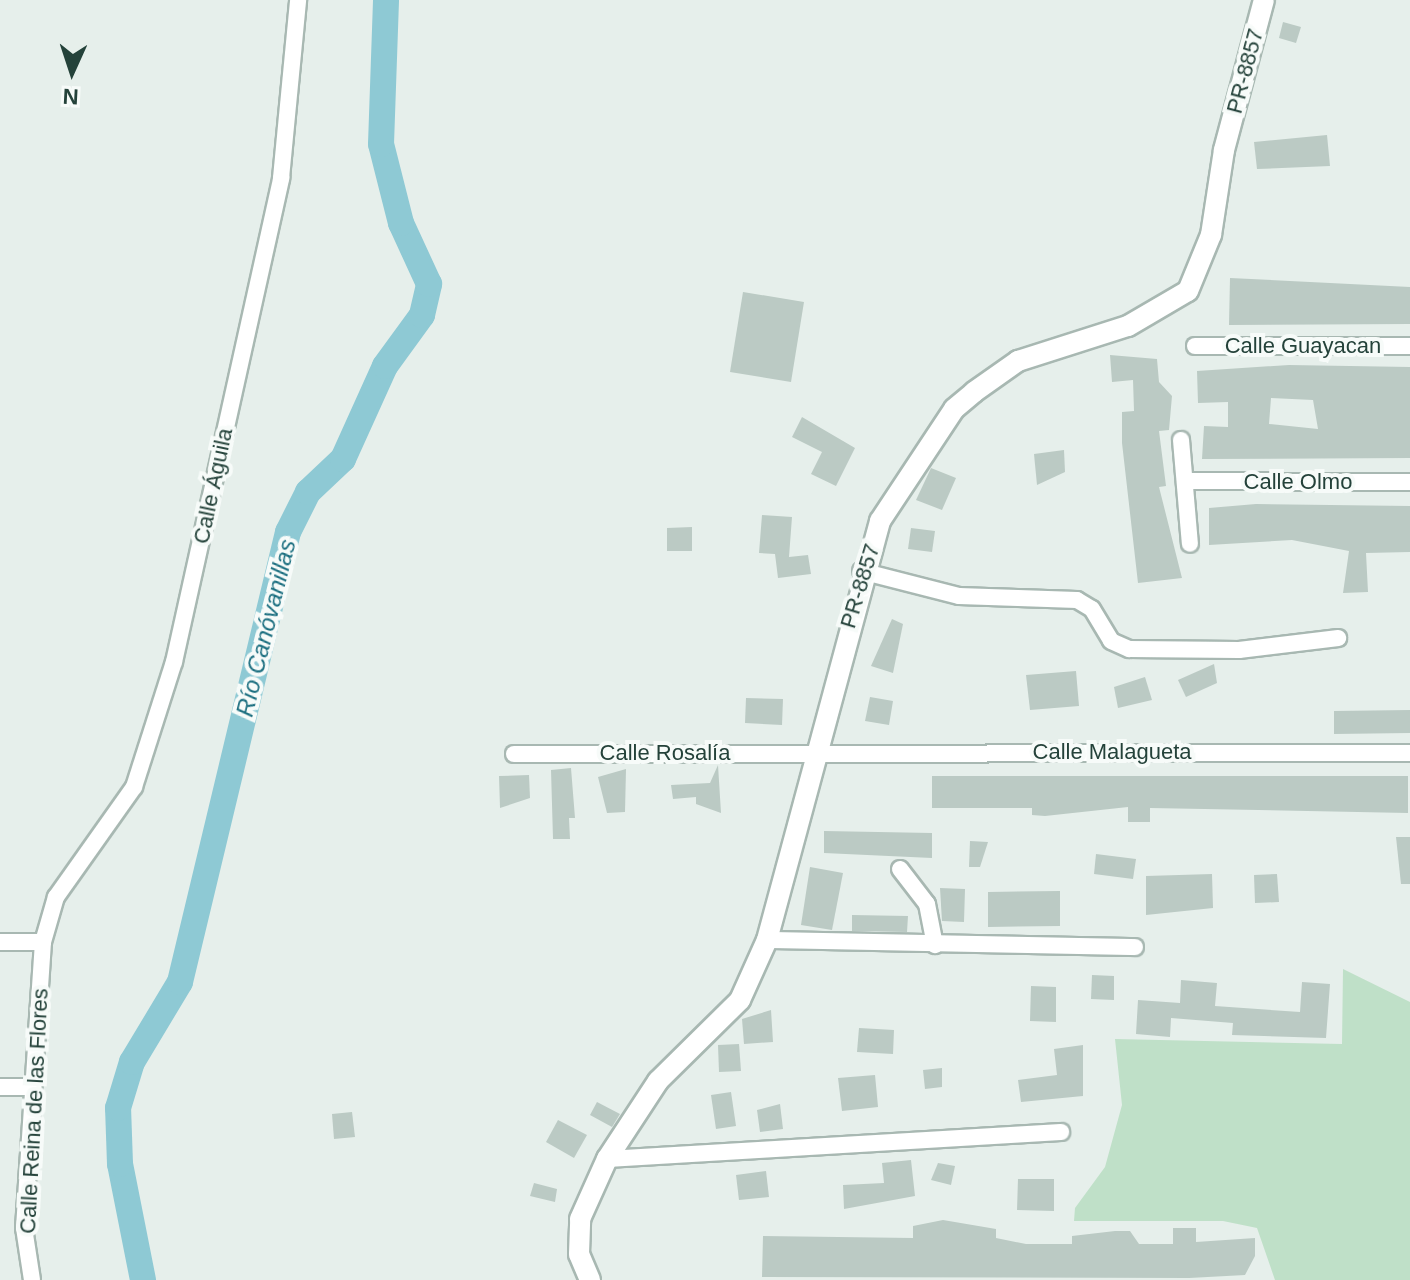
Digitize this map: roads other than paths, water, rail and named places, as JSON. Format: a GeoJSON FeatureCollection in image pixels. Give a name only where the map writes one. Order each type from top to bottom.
{"type":"FeatureCollection","features":[{"type":"Feature","properties":{"kind":"street","name":"Calle Águila"},"geometry":{"type":"LineString","coordinates":[[43,942],[56,897],[134,787],[174,662],[281,178],[298,0]]}},
{"type":"Feature","properties":{"kind":"street","name":"PR-8857"},"geometry":{"type":"LineString","coordinates":[[590,1280],[579,1254],[580,1219],[607,1159],[658,1081],[740,1000],[767,940],[861,571],[904,485],[954,409],[1018,361],[1128,326],[1188,291],[1211,235],[1224,150],[1264,0]]}},
{"type":"Feature","properties":{"kind":"street","name":"Calle Guayacan"},"geometry":{"type":"LineString","coordinates":[[1195,346],[1410,346]]}},
{"type":"Feature","properties":{"kind":"street"},"geometry":{"type":"LineString","coordinates":[[1181,440],[1190,544]]}},
{"type":"Feature","properties":{"kind":"street","name":"Calle Olmo"},"geometry":{"type":"LineString","coordinates":[[1185,481],[1410,482]]}},
{"type":"Feature","properties":{"kind":"street"},"geometry":{"type":"LineString","coordinates":[[861,571],[959,596],[1077,600],[1092,609],[1111,641],[1129,649],[1239,650],[1338,638]]}},
{"type":"Feature","properties":{"kind":"street","name":"Calle Malagueta"},"geometry":{"type":"LineString","coordinates":[[815,752],[1410,753]]}},
{"type":"Feature","properties":{"kind":"street","name":"Calle Rosalía"},"geometry":{"type":"LineString","coordinates":[[514,754],[815,752]]}},
{"type":"Feature","properties":{"kind":"street"},"geometry":{"type":"LineString","coordinates":[[900,869],[927,904],[935,945]]}},
{"type":"Feature","properties":{"kind":"street"},"geometry":{"type":"LineString","coordinates":[[767,940],[1135,947]]}},
{"type":"Feature","properties":{"kind":"street"},"geometry":{"type":"LineString","coordinates":[[0,942],[43,942]]}},
{"type":"Feature","properties":{"kind":"street","name":"Calle Reina de las Flores"},"geometry":{"type":"LineString","coordinates":[[32,1280],[24,1228],[43,942]]}},
{"type":"Feature","properties":{"kind":"street"},"geometry":{"type":"LineString","coordinates":[[0,1087],[33,1087]]}},
{"type":"Feature","properties":{"kind":"street"},"geometry":{"type":"LineString","coordinates":[[607,1159],[1061,1132]]}},
{"type":"Feature","properties":{"kind":"waterway","name":"Río Canóvanillas"},"geometry":{"type":"LineString","coordinates":[[143,1280],[120,1164],[118,1108],[132,1062],[180,982],[288,532],[308,492],[343,459],[385,366],[422,315],[429,284],[401,223],[381,144],[386,0]]}}]}
